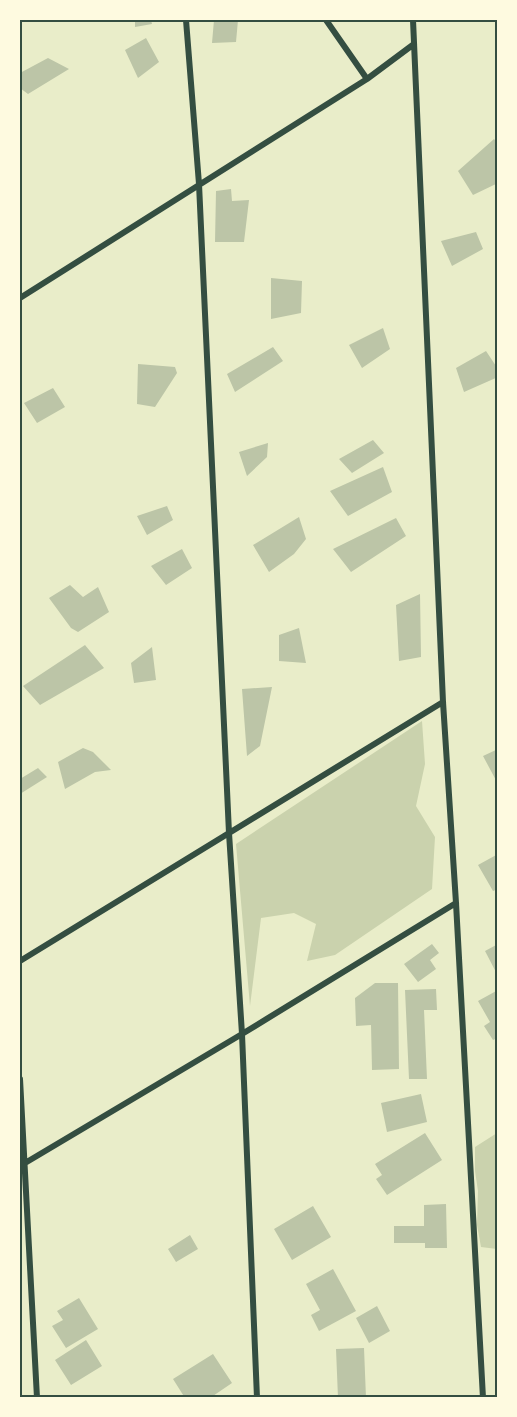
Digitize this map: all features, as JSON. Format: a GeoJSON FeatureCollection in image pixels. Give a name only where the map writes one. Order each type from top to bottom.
{"type":"FeatureCollection","features":[{"type":"Feature","properties":{"kind":"street"},"geometry":{"type":"LineString","coordinates":[[186,20],[199,184],[229,833],[242,1034],[257,1398]]}},
{"type":"Feature","properties":{"kind":"street"},"geometry":{"type":"LineString","coordinates":[[326,20],[367,79]]}},
{"type":"Feature","properties":{"kind":"street"},"geometry":{"type":"LineString","coordinates":[[412,20],[443,702],[483,1398]]}},
{"type":"Feature","properties":{"kind":"street"},"geometry":{"type":"LineString","coordinates":[[20,298],[367,79],[414,44]]}},
{"type":"Feature","properties":{"kind":"street"},"geometry":{"type":"LineString","coordinates":[[20,961],[443,702]]}},
{"type":"Feature","properties":{"kind":"street"},"geometry":{"type":"LineString","coordinates":[[22,1165],[456,903]]}},
{"type":"Feature","properties":{"kind":"street"},"geometry":{"type":"LineString","coordinates":[[20,1079],[22,1165],[37,1398]]}},
{"type":"Feature","properties":{"kind":"green space"},"geometry":{"type":"Polygon","coordinates":[[[422,721],[425,764],[416,806],[435,837],[432,889],[335,955],[307,961],[316,924],[294,913],[261,918],[250,1006],[236,844],[422,721]]]}},
{"type":"Feature","properties":{"kind":"green space"},"geometry":{"type":"Polygon","coordinates":[[[497,1133],[497,1249],[481,1247],[477,1225],[478,1191],[475,1147],[497,1133]]]}},
{"type":"Feature","properties":{"kind":"building"},"geometry":{"type":"Polygon","coordinates":[[[135,20],[151,20],[152,24],[135,27],[135,20]]]}},
{"type":"Feature","properties":{"kind":"building"},"geometry":{"type":"Polygon","coordinates":[[[214,20],[238,20],[236,42],[212,43],[214,20]]]}},
{"type":"Feature","properties":{"kind":"building"},"geometry":{"type":"Polygon","coordinates":[[[146,38],[159,62],[138,78],[125,50],[146,38]]]}},
{"type":"Feature","properties":{"kind":"building"},"geometry":{"type":"Polygon","coordinates":[[[48,58],[69,69],[28,94],[20,88],[20,73],[48,58]]]}},
{"type":"Feature","properties":{"kind":"building"},"geometry":{"type":"Polygon","coordinates":[[[494,139],[498,144],[498,183],[473,195],[458,171],[494,139]]]}},
{"type":"Feature","properties":{"kind":"building"},"geometry":{"type":"Polygon","coordinates":[[[231,189],[232,201],[249,200],[244,242],[215,242],[216,191],[231,189]]]}},
{"type":"Feature","properties":{"kind":"building"},"geometry":{"type":"Polygon","coordinates":[[[476,232],[483,249],[452,266],[441,241],[476,232]]]}},
{"type":"Feature","properties":{"kind":"building"},"geometry":{"type":"Polygon","coordinates":[[[271,278],[302,281],[301,313],[271,319],[271,278]]]}},
{"type":"Feature","properties":{"kind":"building"},"geometry":{"type":"Polygon","coordinates":[[[383,328],[390,349],[362,368],[349,345],[383,328]]]}},
{"type":"Feature","properties":{"kind":"building"},"geometry":{"type":"Polygon","coordinates":[[[273,347],[283,361],[235,392],[227,374],[273,347]]]}},
{"type":"Feature","properties":{"kind":"building"},"geometry":{"type":"Polygon","coordinates":[[[486,351],[498,369],[498,377],[464,392],[456,368],[486,351]]]}},
{"type":"Feature","properties":{"kind":"building"},"geometry":{"type":"Polygon","coordinates":[[[138,364],[175,367],[177,373],[155,407],[137,404],[138,364]]]}},
{"type":"Feature","properties":{"kind":"building"},"geometry":{"type":"Polygon","coordinates":[[[53,388],[65,407],[37,423],[24,403],[53,388]]]}},
{"type":"Feature","properties":{"kind":"building"},"geometry":{"type":"Polygon","coordinates":[[[373,440],[384,453],[352,473],[339,459],[373,440]]]}},
{"type":"Feature","properties":{"kind":"building"},"geometry":{"type":"Polygon","coordinates":[[[268,443],[267,457],[247,476],[239,452],[268,443]]]}},
{"type":"Feature","properties":{"kind":"building"},"geometry":{"type":"Polygon","coordinates":[[[383,467],[392,492],[348,516],[330,491],[383,467]]]}},
{"type":"Feature","properties":{"kind":"building"},"geometry":{"type":"Polygon","coordinates":[[[167,506],[173,520],[147,535],[137,516],[167,506]]]}},
{"type":"Feature","properties":{"kind":"building"},"geometry":{"type":"Polygon","coordinates":[[[299,517],[306,539],[294,554],[269,572],[253,545],[299,517]]]}},
{"type":"Feature","properties":{"kind":"building"},"geometry":{"type":"Polygon","coordinates":[[[396,518],[406,536],[351,572],[333,549],[396,518]]]}},
{"type":"Feature","properties":{"kind":"building"},"geometry":{"type":"Polygon","coordinates":[[[182,549],[192,568],[166,585],[151,566],[182,549]]]}},
{"type":"Feature","properties":{"kind":"building"},"geometry":{"type":"Polygon","coordinates":[[[70,585],[83,597],[98,587],[109,612],[78,632],[71,628],[49,598],[70,585]]]}},
{"type":"Feature","properties":{"kind":"building"},"geometry":{"type":"Polygon","coordinates":[[[420,594],[421,657],[399,661],[396,605],[420,594]]]}},
{"type":"Feature","properties":{"kind":"building"},"geometry":{"type":"Polygon","coordinates":[[[299,628],[306,663],[279,661],[279,635],[299,628]]]}},
{"type":"Feature","properties":{"kind":"building"},"geometry":{"type":"Polygon","coordinates":[[[85,645],[104,668],[40,705],[23,686],[85,645]]]}},
{"type":"Feature","properties":{"kind":"building"},"geometry":{"type":"Polygon","coordinates":[[[152,647],[156,680],[134,683],[131,663],[152,647]]]}},
{"type":"Feature","properties":{"kind":"building"},"geometry":{"type":"Polygon","coordinates":[[[272,687],[260,746],[247,756],[242,689],[272,687]]]}},
{"type":"Feature","properties":{"kind":"building"},"geometry":{"type":"Polygon","coordinates":[[[83,748],[93,752],[111,770],[95,772],[65,789],[58,762],[83,748]]]}},
{"type":"Feature","properties":{"kind":"building"},"geometry":{"type":"Polygon","coordinates":[[[498,749],[498,784],[483,756],[498,749]]]}},
{"type":"Feature","properties":{"kind":"building"},"geometry":{"type":"Polygon","coordinates":[[[38,768],[47,777],[20,794],[20,779],[38,768]]]}},
{"type":"Feature","properties":{"kind":"building"},"geometry":{"type":"Polygon","coordinates":[[[498,854],[498,889],[493,891],[478,865],[498,854]]]}},
{"type":"Feature","properties":{"kind":"building"},"geometry":{"type":"Polygon","coordinates":[[[432,944],[439,953],[430,960],[436,969],[418,982],[404,964],[432,944]]]}},
{"type":"Feature","properties":{"kind":"building"},"geometry":{"type":"Polygon","coordinates":[[[498,944],[498,976],[485,951],[498,944]]]}},
{"type":"Feature","properties":{"kind":"building"},"geometry":{"type":"Polygon","coordinates":[[[375,983],[398,983],[399,1069],[372,1070],[371,1025],[356,1026],[355,998],[375,983]]]}},
{"type":"Feature","properties":{"kind":"building"},"geometry":{"type":"Polygon","coordinates":[[[436,989],[437,1010],[424,1010],[427,1079],[409,1079],[405,990],[436,989]]]}},
{"type":"Feature","properties":{"kind":"building"},"geometry":{"type":"Polygon","coordinates":[[[498,990],[498,1038],[493,1040],[484,1026],[490,1022],[478,1001],[498,990]]]}},
{"type":"Feature","properties":{"kind":"building"},"geometry":{"type":"Polygon","coordinates":[[[421,1094],[427,1122],[387,1132],[381,1103],[421,1094]]]}},
{"type":"Feature","properties":{"kind":"building"},"geometry":{"type":"Polygon","coordinates":[[[425,1133],[442,1160],[387,1195],[376,1179],[382,1175],[375,1164],[425,1133]]]}},
{"type":"Feature","properties":{"kind":"building"},"geometry":{"type":"Polygon","coordinates":[[[446,1204],[447,1248],[425,1248],[425,1243],[394,1243],[394,1226],[424,1226],[424,1205],[446,1204]]]}},
{"type":"Feature","properties":{"kind":"building"},"geometry":{"type":"Polygon","coordinates":[[[313,1206],[331,1237],[292,1260],[274,1229],[313,1206]]]}},
{"type":"Feature","properties":{"kind":"building"},"geometry":{"type":"Polygon","coordinates":[[[190,1235],[198,1249],[176,1262],[168,1249],[190,1235]]]}},
{"type":"Feature","properties":{"kind":"building"},"geometry":{"type":"Polygon","coordinates":[[[333,1269],[356,1311],[319,1331],[311,1315],[320,1310],[306,1284],[333,1269]]]}},
{"type":"Feature","properties":{"kind":"building"},"geometry":{"type":"Polygon","coordinates":[[[79,1298],[98,1329],[66,1348],[52,1326],[63,1320],[57,1311],[79,1298]]]}},
{"type":"Feature","properties":{"kind":"building"},"geometry":{"type":"Polygon","coordinates":[[[377,1306],[390,1331],[369,1343],[356,1318],[377,1306]]]}},
{"type":"Feature","properties":{"kind":"building"},"geometry":{"type":"Polygon","coordinates":[[[86,1340],[102,1366],[71,1385],[55,1360],[86,1340]]]}},
{"type":"Feature","properties":{"kind":"building"},"geometry":{"type":"Polygon","coordinates":[[[364,1348],[366,1398],[338,1398],[336,1349],[364,1348]]]}},
{"type":"Feature","properties":{"kind":"building"},"geometry":{"type":"Polygon","coordinates":[[[213,1354],[232,1383],[210,1398],[185,1398],[173,1379],[213,1354]]]}}]}
